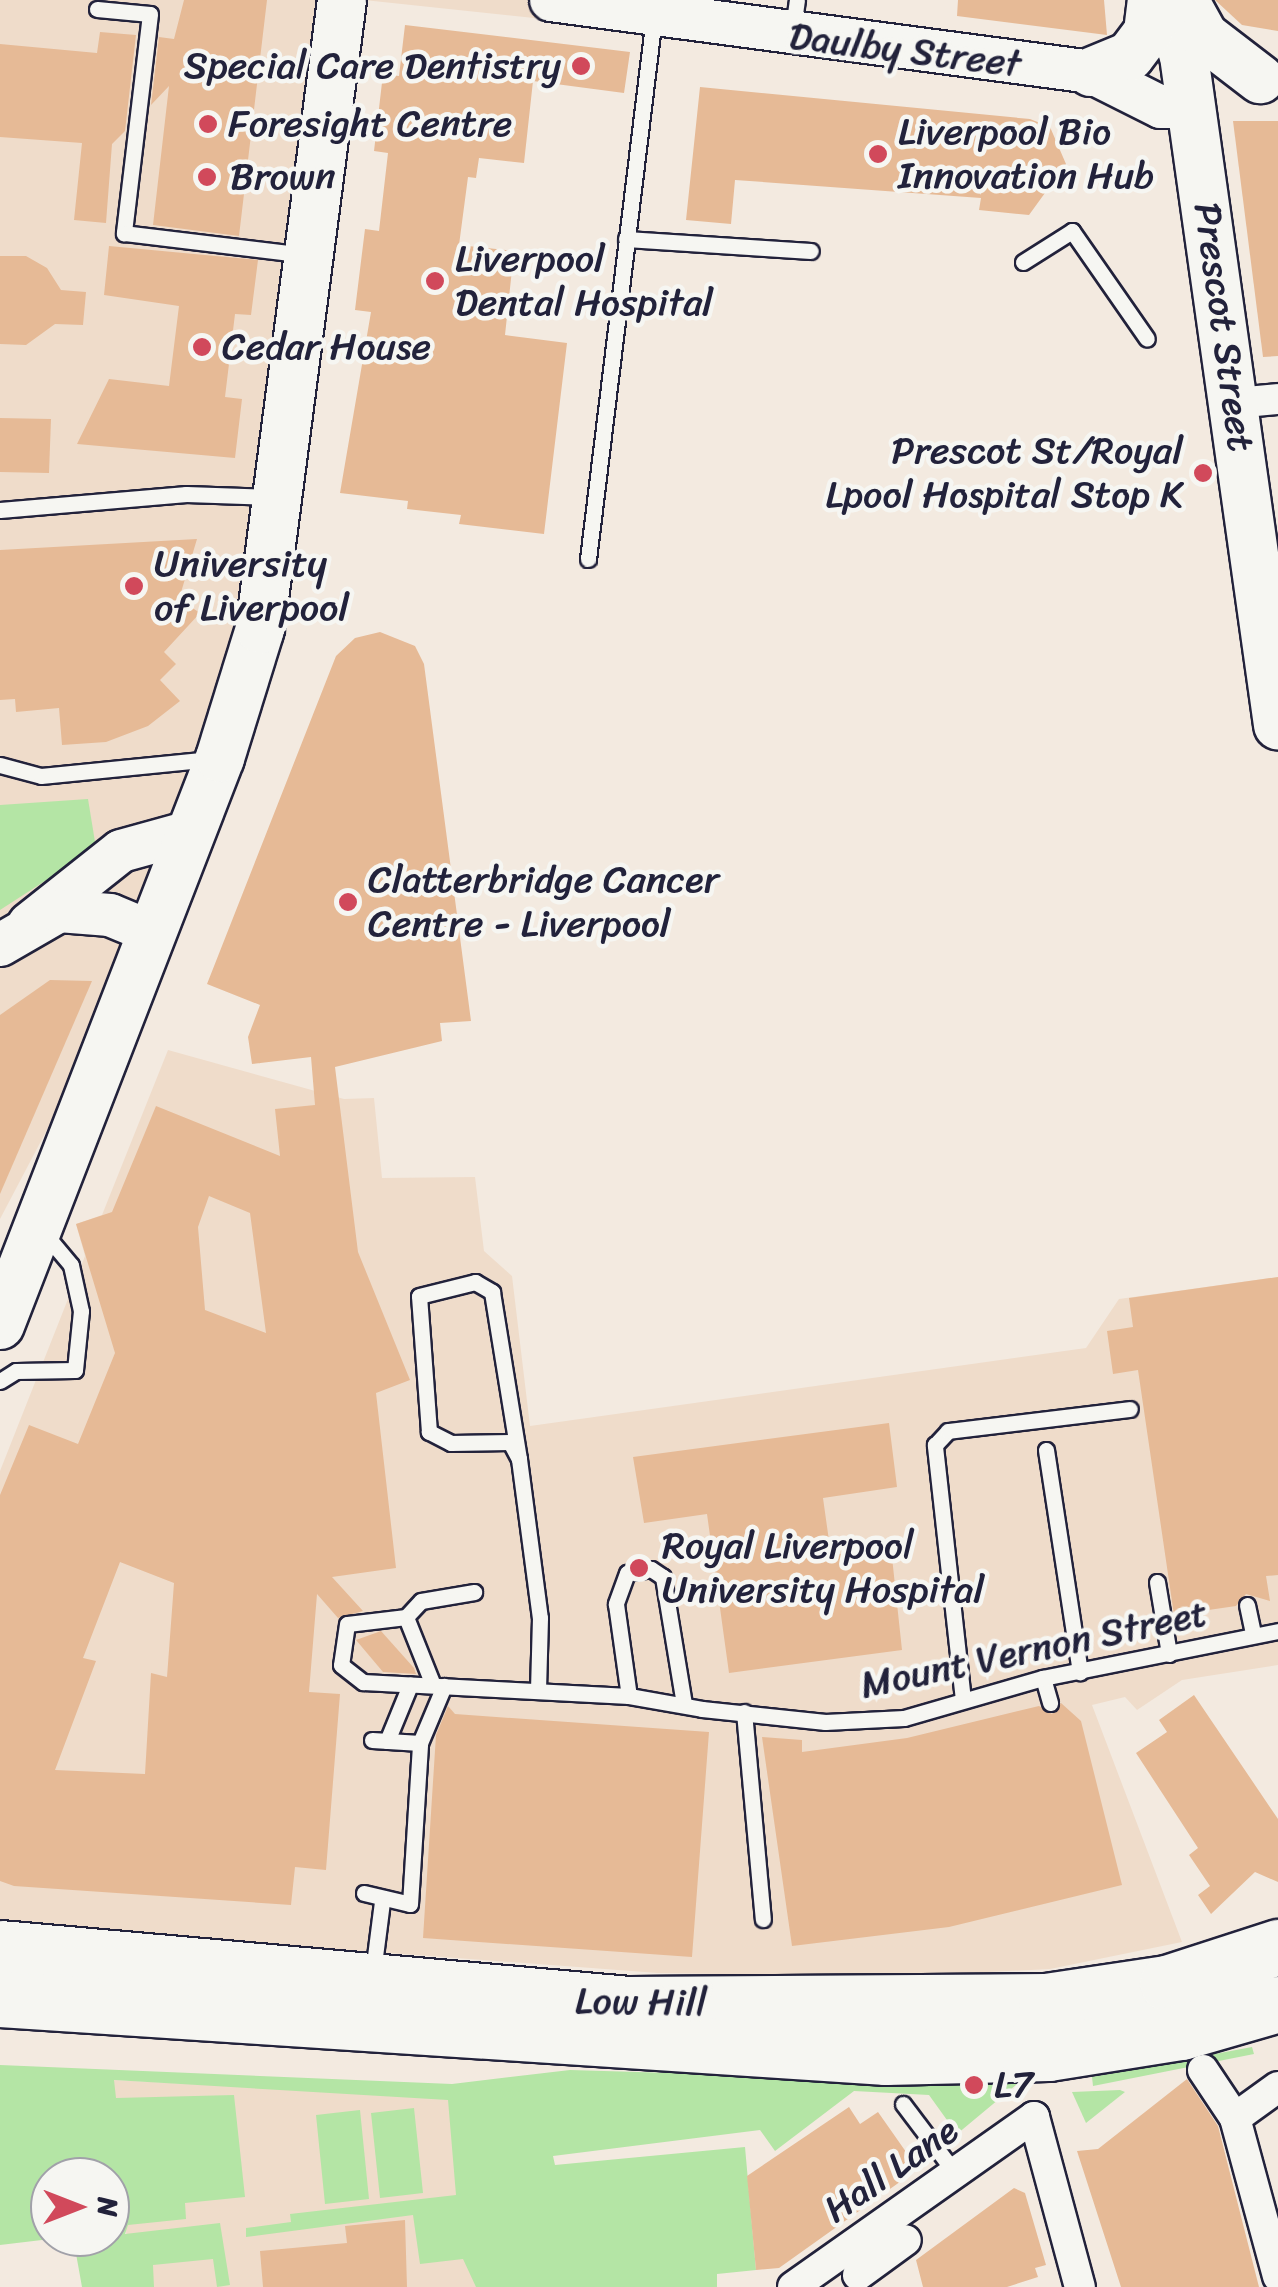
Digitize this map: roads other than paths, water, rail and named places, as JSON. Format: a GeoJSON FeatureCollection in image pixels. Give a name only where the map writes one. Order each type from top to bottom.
{"type":"FeatureCollection","features":[{"type":"Feature","properties":{"kind":"highway","name":"Low Hill"},"geometry":{"type":"LineString","coordinates":[[0,1948],[629,2004],[1046,2001],[1167,1983],[1278,1947]]}},
{"type":"Feature","properties":{"kind":"highway","name":"Low Hill"},"geometry":{"type":"LineString","coordinates":[[0,2000],[886,2057],[1048,2053],[1182,2032],[1278,2004]]}},
{"type":"Feature","properties":{"kind":"main road"},"geometry":{"type":"LineString","coordinates":[[0,1325],[36,1223],[193,831],[260,628],[282,497],[342,0]]}},
{"type":"Feature","properties":{"kind":"main road"},"geometry":{"type":"LineString","coordinates":[[1091,72],[1130,56],[1148,32],[1152,0]]}},
{"type":"Feature","properties":{"kind":"main road","name":"Prescot Street"},"geometry":{"type":"LineString","coordinates":[[1165,0],[1256,401],[1278,725]]}},
{"type":"Feature","properties":{"kind":"main road"},"geometry":{"type":"LineString","coordinates":[[1184,0],[1204,36],[1269,79]]}},
{"type":"Feature","properties":{"kind":"main road"},"geometry":{"type":"LineString","coordinates":[[1192,107],[1222,87],[1269,79]]}},
{"type":"Feature","properties":{"kind":"street","name":"Daulby Street"},"geometry":{"type":"LineString","coordinates":[[552,0],[794,18],[1091,72],[1162,107],[1192,107]]}},
{"type":"Feature","properties":{"kind":"street"},"geometry":{"type":"LineString","coordinates":[[14,934],[122,852],[193,831]]}},
{"type":"Feature","properties":{"kind":"street"},"geometry":{"type":"LineString","coordinates":[[14,934],[78,910],[151,932]]}},
{"type":"Feature","properties":{"kind":"street"},"geometry":{"type":"LineString","coordinates":[[1203,2070],[1235,2118],[1278,2276]]}},
{"type":"Feature","properties":{"kind":"street"},"geometry":{"type":"LineString","coordinates":[[1235,2118],[1278,2087]]}},
{"type":"Feature","properties":{"kind":"street","name":"Hall Lane"},"geometry":{"type":"LineString","coordinates":[[793,2287],[878,2252],[956,2174],[1034,2117],[1080,2287]]}},
{"type":"Feature","properties":{"kind":"street"},"geometry":{"type":"LineString","coordinates":[[878,2252],[893,2287]]}},
{"type":"Feature","properties":{"kind":"lane"},"geometry":{"type":"LineString","coordinates":[[588,559],[655,6]]}},
{"type":"Feature","properties":{"kind":"lane"},"geometry":{"type":"LineString","coordinates":[[98,9],[150,14],[124,233],[309,255]]}},
{"type":"Feature","properties":{"kind":"lane"},"geometry":{"type":"LineString","coordinates":[[1023,262],[1072,231],[1146,340]]}},
{"type":"Feature","properties":{"kind":"lane"},"geometry":{"type":"LineString","coordinates":[[626,239],[811,251]]}},
{"type":"Feature","properties":{"kind":"lane"},"geometry":{"type":"LineString","coordinates":[[0,510],[186,494],[282,497]]}},
{"type":"Feature","properties":{"kind":"lane"},"geometry":{"type":"LineString","coordinates":[[0,765],[41,776],[220,758]]}},
{"type":"Feature","properties":{"kind":"lane"},"geometry":{"type":"LineString","coordinates":[[0,1381],[16,1370],[54,1376],[75,1370],[80,1310],[70,1264],[36,1223]]}},
{"type":"Feature","properties":{"kind":"lane"},"geometry":{"type":"LineString","coordinates":[[519,1460],[510,1442],[452,1443],[429,1432],[419,1296],[476,1282],[492,1292],[519,1460],[540,1618],[538,1690]]}},
{"type":"Feature","properties":{"kind":"lane"},"geometry":{"type":"LineString","coordinates":[[963,1700],[935,1445],[948,1431],[1130,1409]]}},
{"type":"Feature","properties":{"kind":"lane"},"geometry":{"type":"LineString","coordinates":[[1046,1450],[1080,1672]]}},
{"type":"Feature","properties":{"kind":"lane"},"geometry":{"type":"LineString","coordinates":[[629,1696],[618,1586],[627,1573],[651,1568],[669,1591],[684,1704]]}},
{"type":"Feature","properties":{"kind":"lane"},"geometry":{"type":"LineString","coordinates":[[1156,1582],[1166,1612],[1169,1654]]}},
{"type":"Feature","properties":{"kind":"lane"},"geometry":{"type":"LineString","coordinates":[[364,1892],[382,1902],[410,1904],[420,1744],[438,1685],[406,1617],[420,1600],[474,1592]]}},
{"type":"Feature","properties":{"kind":"lane"},"geometry":{"type":"LineString","coordinates":[[1247,1605],[1253,1634]]}},
{"type":"Feature","properties":{"kind":"lane","name":"Mount Vernon Street"},"geometry":{"type":"LineString","coordinates":[[406,1617],[347,1624],[341,1665],[362,1682],[629,1696],[744,1712],[874,1721],[1043,1678],[1278,1631]]}},
{"type":"Feature","properties":{"kind":"lane"},"geometry":{"type":"LineString","coordinates":[[1043,1678],[1050,1703]]}},
{"type":"Feature","properties":{"kind":"lane"},"geometry":{"type":"LineString","coordinates":[[410,1685],[379,1741],[420,1744]]}},
{"type":"Feature","properties":{"kind":"lane"},"geometry":{"type":"LineString","coordinates":[[744,1712],[763,1920]]}},
{"type":"Feature","properties":{"kind":"lane"},"geometry":{"type":"LineString","coordinates":[[371,1983],[382,1902]]}},
{"type":"Feature","properties":{"kind":"lane"},"geometry":{"type":"LineString","coordinates":[[903,2104],[956,2174]]}},
{"type":"Feature","properties":{"kind":"place","name":"Special Care Dentistry"},"geometry":{"type":"Point","coordinates":[581,66]}},
{"type":"Feature","properties":{"kind":"place","name":"Foresight Centre"},"geometry":{"type":"Point","coordinates":[208,124]}},
{"type":"Feature","properties":{"kind":"place","name":"Liverpool Bio Innovation Hub"},"geometry":{"type":"Point","coordinates":[878,154]}},
{"type":"Feature","properties":{"kind":"place","name":"Brown"},"geometry":{"type":"Point","coordinates":[207,177]}},
{"type":"Feature","properties":{"kind":"place","name":"Liverpool Dental Hospital"},"geometry":{"type":"Point","coordinates":[435,281]}},
{"type":"Feature","properties":{"kind":"place","name":"Cedar House"},"geometry":{"type":"Point","coordinates":[202,347]}},
{"type":"Feature","properties":{"kind":"place","name":"Prescot St/Royal Lpool Hospital Stop K"},"geometry":{"type":"Point","coordinates":[1203,473]}},
{"type":"Feature","properties":{"kind":"place","name":"University of Liverpool"},"geometry":{"type":"Point","coordinates":[134,586]}},
{"type":"Feature","properties":{"kind":"place","name":"Clatterbridge Cancer Centre - Liverpool"},"geometry":{"type":"Point","coordinates":[348,902]}},
{"type":"Feature","properties":{"kind":"place","name":"Royal Liverpool University Hospital"},"geometry":{"type":"Point","coordinates":[639,1568]}},
{"type":"Feature","properties":{"kind":"place","name":"L7"},"geometry":{"type":"Point","coordinates":[974,2085]}}]}
